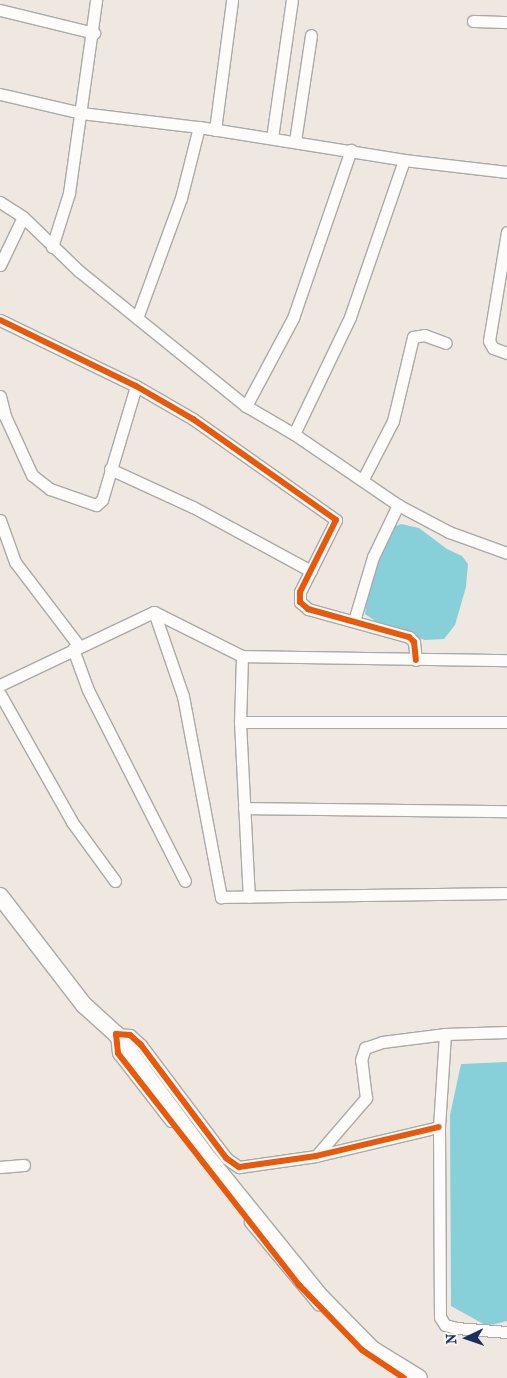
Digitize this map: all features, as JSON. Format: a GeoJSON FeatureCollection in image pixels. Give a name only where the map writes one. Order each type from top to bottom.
{"type":"FeatureCollection","features":[{"type":"Feature","properties":{"kind":"main road"},"geometry":{"type":"LineString","coordinates":[[0,896],[84,1005],[116,1034],[209,1159],[320,1296],[372,1349],[419,1378]]}},
{"type":"Feature","properties":{"kind":"street"},"geometry":{"type":"LineString","coordinates":[[52,247],[70,193],[94,34],[96,0]]}},
{"type":"Feature","properties":{"kind":"street"},"geometry":{"type":"LineString","coordinates":[[215,130],[232,0]]}},
{"type":"Feature","properties":{"kind":"street"},"geometry":{"type":"LineString","coordinates":[[272,138],[292,0]]}},
{"type":"Feature","properties":{"kind":"street"},"geometry":{"type":"LineString","coordinates":[[0,10],[94,34]]}},
{"type":"Feature","properties":{"kind":"street"},"geometry":{"type":"LineString","coordinates":[[473,21],[507,22]]}},
{"type":"Feature","properties":{"kind":"street"},"geometry":{"type":"LineString","coordinates":[[294,142],[311,35]]}},
{"type":"Feature","properties":{"kind":"street"},"geometry":{"type":"LineString","coordinates":[[0,94],[81,113],[200,127],[404,160],[507,172]]}},
{"type":"Feature","properties":{"kind":"street"},"geometry":{"type":"LineString","coordinates":[[137,318],[181,198],[200,127]]}},
{"type":"Feature","properties":{"kind":"street"},"geometry":{"type":"LineString","coordinates":[[246,406],[294,318],[351,150]]}},
{"type":"Feature","properties":{"kind":"street"},"geometry":{"type":"LineString","coordinates":[[294,434],[350,316],[404,160]]}},
{"type":"Feature","properties":{"kind":"street"},"geometry":{"type":"LineString","coordinates":[[0,202],[23,217],[52,247],[246,406],[294,434],[398,505],[449,532],[507,553]]}},
{"type":"Feature","properties":{"kind":"street"},"geometry":{"type":"LineString","coordinates":[[0,265],[5,241],[23,217]]}},
{"type":"Feature","properties":{"kind":"street"},"geometry":{"type":"LineString","coordinates":[[507,232],[489,341],[493,348],[507,353]]}},
{"type":"Feature","properties":{"kind":"street"},"geometry":{"type":"LineString","coordinates":[[0,320],[136,386],[193,419],[336,520],[300,592],[302,606],[409,637],[415,646],[416,660]]}},
{"type":"Feature","properties":{"kind":"street"},"geometry":{"type":"LineString","coordinates":[[363,480],[393,421],[413,337],[424,335],[446,343]]}},
{"type":"Feature","properties":{"kind":"street"},"geometry":{"type":"LineString","coordinates":[[1,404],[19,449],[38,483],[99,504],[136,386]]}},
{"type":"Feature","properties":{"kind":"street"},"geometry":{"type":"LineString","coordinates":[[110,469],[193,508],[311,571]]}},
{"type":"Feature","properties":{"kind":"street"},"geometry":{"type":"LineString","coordinates":[[354,620],[374,557],[398,505]]}},
{"type":"Feature","properties":{"kind":"street"},"geometry":{"type":"LineString","coordinates":[[0,520],[16,562],[76,647],[92,698],[184,881]]}},
{"type":"Feature","properties":{"kind":"street"},"geometry":{"type":"LineString","coordinates":[[0,686],[76,647],[154,612]]}},
{"type":"Feature","properties":{"kind":"street"},"geometry":{"type":"LineString","coordinates":[[154,612],[242,656],[507,660]]}},
{"type":"Feature","properties":{"kind":"street"},"geometry":{"type":"LineString","coordinates":[[154,612],[183,696],[221,898],[507,893]]}},
{"type":"Feature","properties":{"kind":"street"},"geometry":{"type":"LineString","coordinates":[[242,656],[240,722],[249,897]]}},
{"type":"Feature","properties":{"kind":"street"},"geometry":{"type":"LineString","coordinates":[[0,694],[72,822],[115,882]]}},
{"type":"Feature","properties":{"kind":"street"},"geometry":{"type":"LineString","coordinates":[[240,722],[507,722]]}},
{"type":"Feature","properties":{"kind":"street"},"geometry":{"type":"LineString","coordinates":[[244,808],[507,811]]}},
{"type":"Feature","properties":{"kind":"street"},"geometry":{"type":"LineString","coordinates":[[316,1156],[366,1098],[361,1060],[365,1048],[382,1042],[445,1034],[507,1032]]}},
{"type":"Feature","properties":{"kind":"street"},"geometry":{"type":"LineString","coordinates":[[404,1378],[362,1350],[299,1285],[118,1053],[116,1034],[130,1035],[141,1045],[232,1164],[246,1167],[316,1156],[439,1127]]}},
{"type":"Feature","properties":{"kind":"street"},"geometry":{"type":"LineString","coordinates":[[445,1034],[439,1127],[440,1317],[445,1325],[456,1328],[507,1332]]}},
{"type":"Feature","properties":{"kind":"street"},"geometry":{"type":"LineString","coordinates":[[0,1167],[24,1165]]}},
{"type":"Feature","properties":{"kind":"water"},"geometry":{"type":"Polygon","coordinates":[[[401,524],[419,528],[447,549],[462,556],[468,564],[466,587],[455,625],[444,639],[425,640],[384,627],[365,614],[369,580],[391,528],[401,524]]]}},
{"type":"Feature","properties":{"kind":"water"},"geometry":{"type":"Polygon","coordinates":[[[507,1062],[507,1321],[487,1326],[451,1306],[450,1115],[461,1064],[507,1062]]]}},
{"type":"Feature","properties":{"kind":"cycle path"},"geometry":{"type":"LineString","coordinates":[[0,320],[136,386],[193,419],[336,520],[300,592],[300,602],[308,609],[409,637],[414,642],[416,660]]}},
{"type":"Feature","properties":{"kind":"cycle path"},"geometry":{"type":"LineString","coordinates":[[404,1378],[362,1350],[299,1285],[118,1053],[116,1034],[130,1035],[141,1045],[226,1158],[239,1167],[316,1156],[439,1127]]}}]}
